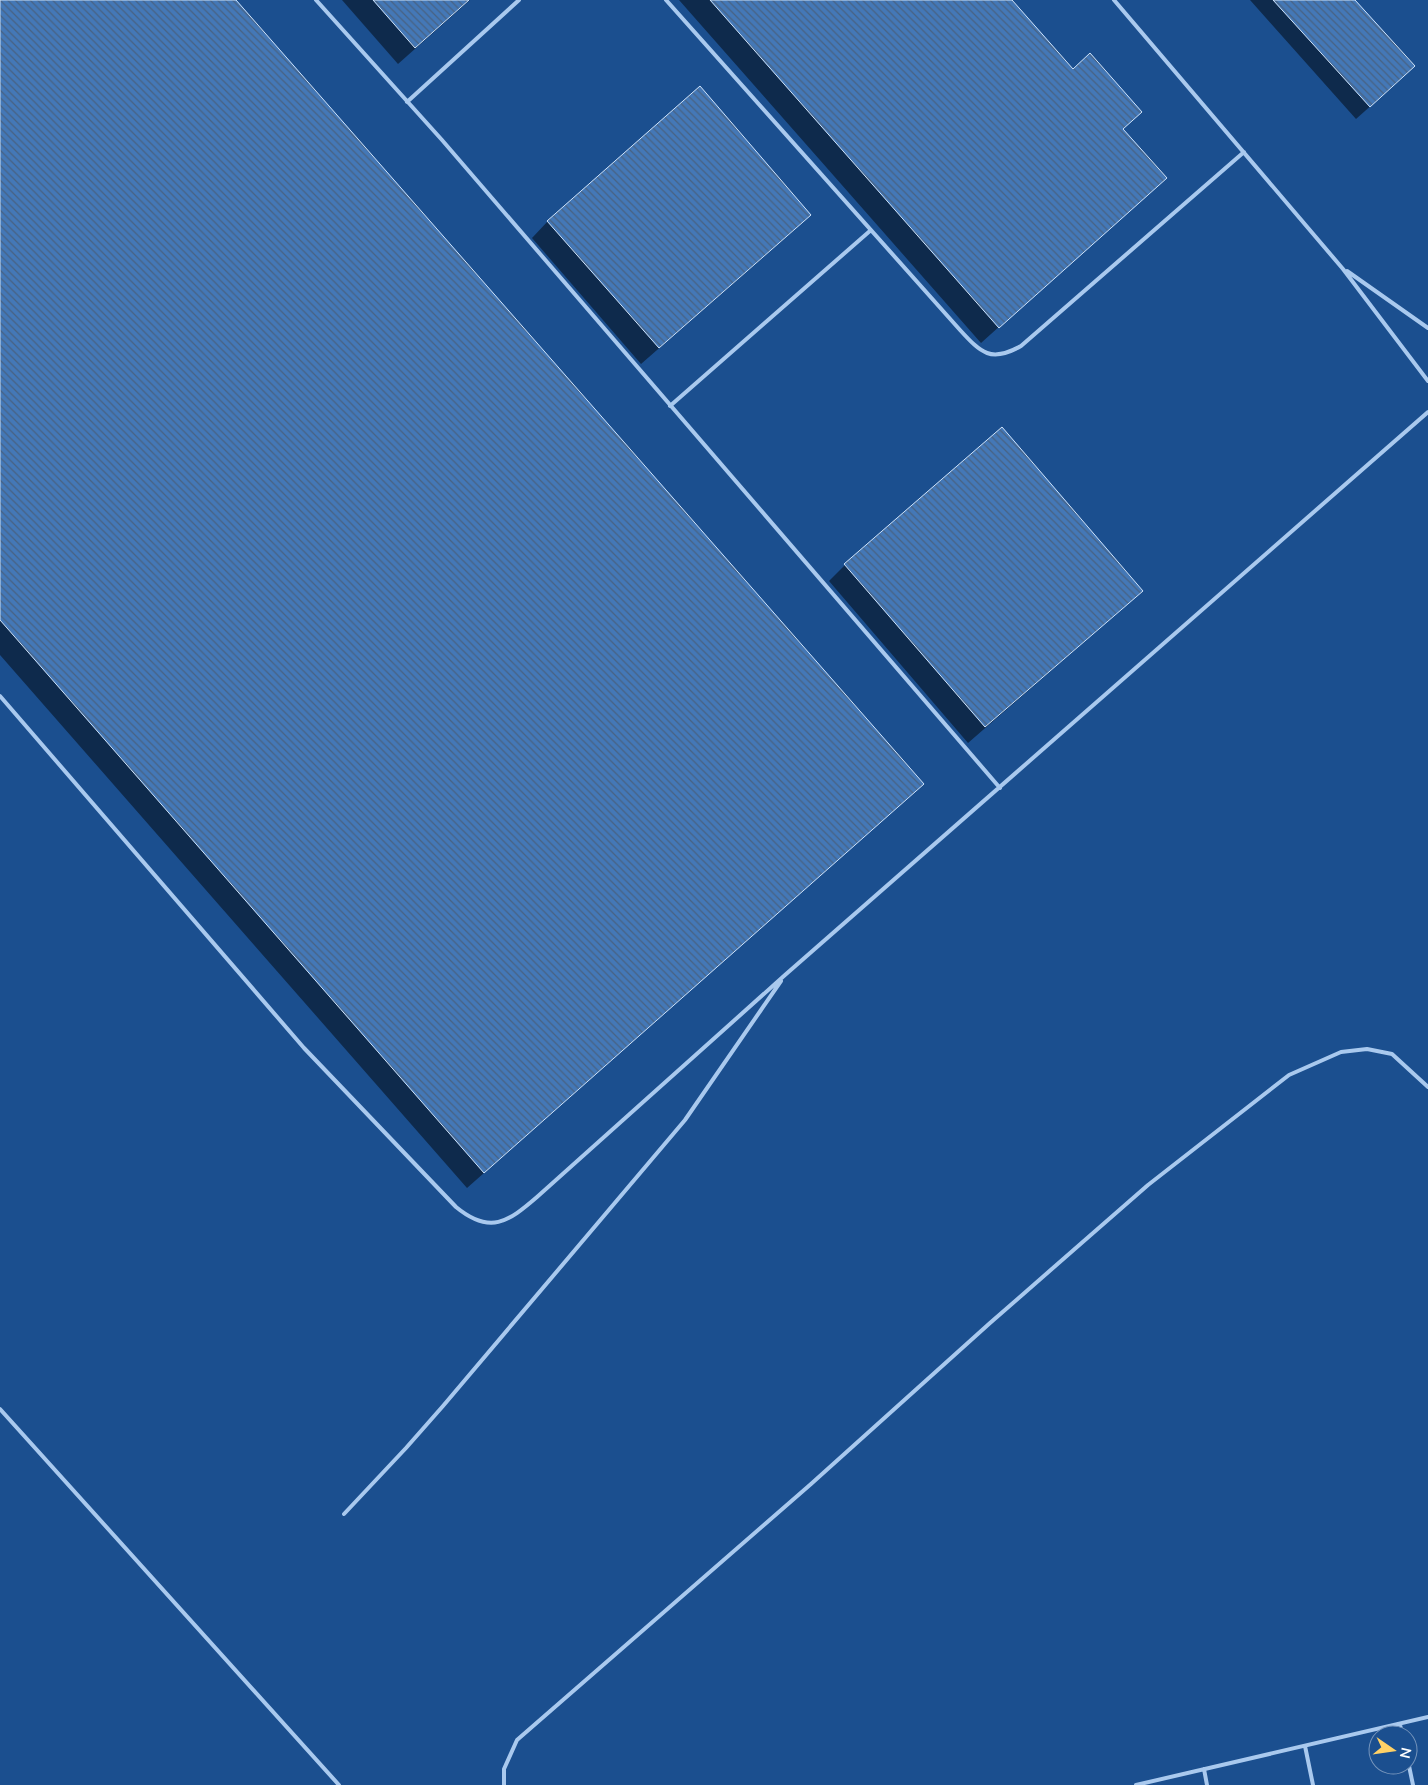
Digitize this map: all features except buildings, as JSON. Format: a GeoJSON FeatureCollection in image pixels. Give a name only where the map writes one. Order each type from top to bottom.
{"type":"FeatureCollection","features":[{"type":"Feature","properties":{"kind":"lane"},"geometry":{"type":"LineString","coordinates":[[316,0],[407,102],[1000,788]]}},
{"type":"Feature","properties":{"kind":"lane"},"geometry":{"type":"LineString","coordinates":[[407,102],[519,0]]}},
{"type":"Feature","properties":{"kind":"lane"},"geometry":{"type":"LineString","coordinates":[[666,0],[976,347],[986,353],[1004,354],[1021,346],[1244,152]]}},
{"type":"Feature","properties":{"kind":"lane"},"geometry":{"type":"LineString","coordinates":[[1114,0],[1343,269],[1428,381]]}},
{"type":"Feature","properties":{"kind":"lane"},"geometry":{"type":"LineString","coordinates":[[670,406],[871,230]]}},
{"type":"Feature","properties":{"kind":"lane"},"geometry":{"type":"LineString","coordinates":[[1343,269],[1428,328]]}},
{"type":"Feature","properties":{"kind":"lane"},"geometry":{"type":"LineString","coordinates":[[0,696],[304,1048],[456,1207],[476,1220],[498,1223],[516,1215],[785,975],[1428,412]]}},
{"type":"Feature","properties":{"kind":"lane"},"geometry":{"type":"LineString","coordinates":[[344,1514],[449,1399],[685,1120],[785,975]]}},
{"type":"Feature","properties":{"kind":"lane"},"geometry":{"type":"LineString","coordinates":[[504,1785],[504,1769],[517,1740],[811,1484],[990,1323],[1148,1185],[1289,1075],[1341,1052],[1367,1049],[1392,1054],[1428,1087]]}},
{"type":"Feature","properties":{"kind":"lane"},"geometry":{"type":"LineString","coordinates":[[0,1408],[339,1785]]}},
{"type":"Feature","properties":{"kind":"lane"},"geometry":{"type":"LineString","coordinates":[[1136,1785],[1428,1717]]}},
{"type":"Feature","properties":{"kind":"lane"},"geometry":{"type":"LineString","coordinates":[[1306,1746],[1313,1785]]}},
{"type":"Feature","properties":{"kind":"lane"},"geometry":{"type":"LineString","coordinates":[[1204,1769],[1207,1785]]}}]}
